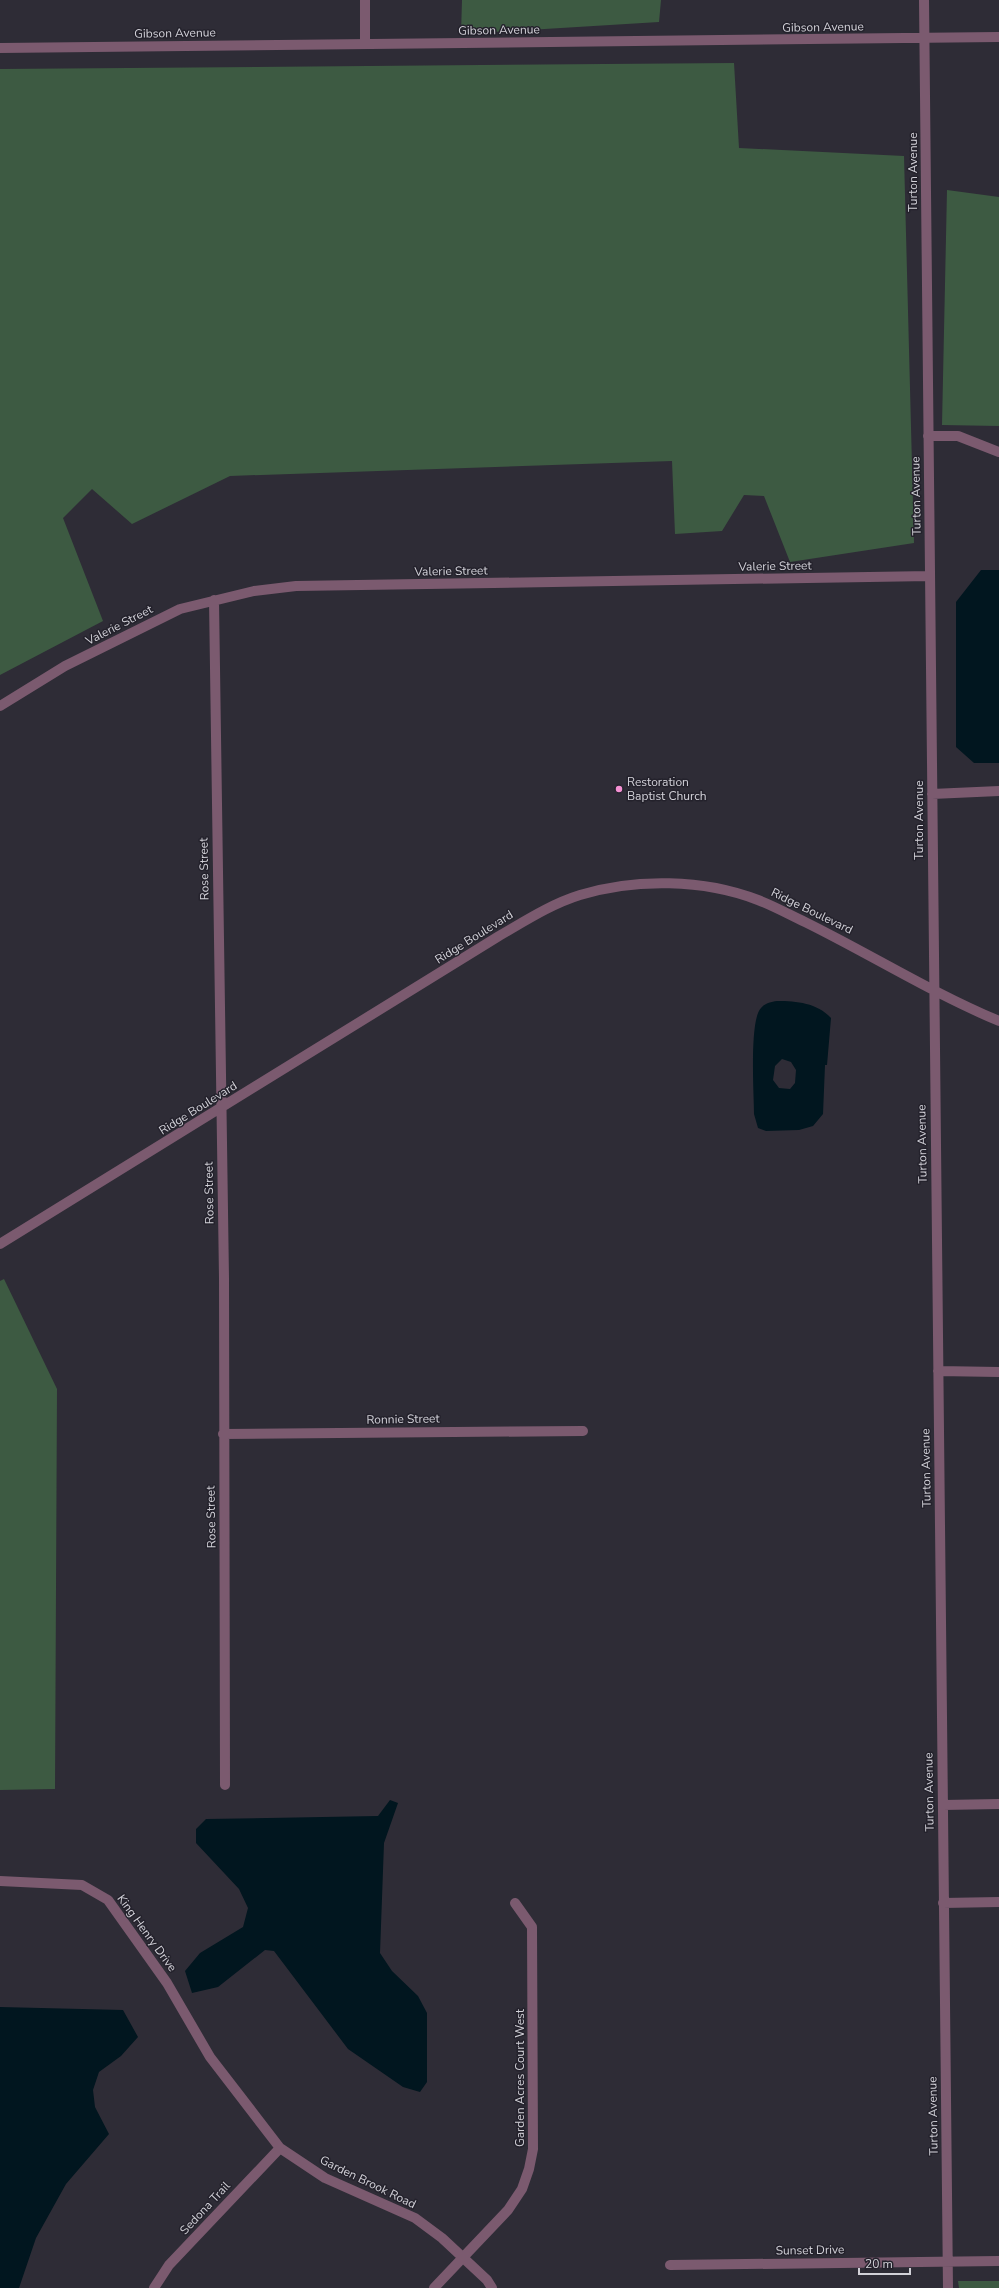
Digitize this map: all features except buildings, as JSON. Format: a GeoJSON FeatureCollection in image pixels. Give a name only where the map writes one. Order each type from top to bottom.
{"type":"FeatureCollection","features":[{"type":"Feature","properties":{"kind":"street"},"geometry":{"type":"LineString","coordinates":[[365,0],[365,44]]}},
{"type":"Feature","properties":{"kind":"street","name":"Turton Avenue"},"geometry":{"type":"LineString","coordinates":[[924,0],[933,989],[948,2288]]}},
{"type":"Feature","properties":{"kind":"street","name":"Gibson Avenue"},"geometry":{"type":"LineString","coordinates":[[0,48],[999,37]]}},
{"type":"Feature","properties":{"kind":"street"},"geometry":{"type":"LineString","coordinates":[[928,436],[958,436],[999,452]]}},
{"type":"Feature","properties":{"kind":"street","name":"Valerie Street"},"geometry":{"type":"LineString","coordinates":[[0,706],[66,666],[180,608],[254,591],[296,586],[930,576]]}},
{"type":"Feature","properties":{"kind":"street","name":"Rose Street"},"geometry":{"type":"LineString","coordinates":[[214,600],[220,1109],[224,1278],[223,1434],[225,1785]]}},
{"type":"Feature","properties":{"kind":"street"},"geometry":{"type":"LineString","coordinates":[[932,794],[999,791]]}},
{"type":"Feature","properties":{"kind":"street","name":"Ridge Boulevard"},"geometry":{"type":"LineString","coordinates":[[0,1244],[499,936],[544,911],[579,895],[613,886],[683,884],[717,889],[758,900],[857,948],[965,1007],[999,1021]]}},
{"type":"Feature","properties":{"kind":"street"},"geometry":{"type":"LineString","coordinates":[[938,1371],[999,1372]]}},
{"type":"Feature","properties":{"kind":"street","name":"Ronnie Street"},"geometry":{"type":"LineString","coordinates":[[223,1434],[583,1432]]}},
{"type":"Feature","properties":{"kind":"street"},"geometry":{"type":"LineString","coordinates":[[943,1805],[999,1804]]}},
{"type":"Feature","properties":{"kind":"street","name":"King Henry Drive"},"geometry":{"type":"LineString","coordinates":[[0,1881],[82,1885],[108,1900],[167,1983],[210,2057]]}},
{"type":"Feature","properties":{"kind":"street"},"geometry":{"type":"LineString","coordinates":[[943,1903],[999,1902]]}},
{"type":"Feature","properties":{"kind":"street","name":"Garden Acres Court West"},"geometry":{"type":"LineString","coordinates":[[434,2288],[508,2210],[522,2189],[530,2169],[533,2149],[532,1927],[515,1903]]}},
{"type":"Feature","properties":{"kind":"street","name":"Garden Brook Road"},"geometry":{"type":"LineString","coordinates":[[210,2057],[280,2148],[325,2178],[414,2218],[442,2238],[487,2280],[492,2288]]}},
{"type":"Feature","properties":{"kind":"street","name":"Sedona Trail"},"geometry":{"type":"LineString","coordinates":[[154,2288],[169,2265],[280,2148]]}},
{"type":"Feature","properties":{"kind":"street","name":"Sunset Drive"},"geometry":{"type":"LineString","coordinates":[[670,2266],[999,2261]]}},
{"type":"Feature","properties":{"kind":"green space"},"geometry":{"type":"Polygon","coordinates":[[[462,0],[661,0],[659,22],[461,34],[462,0]]]}},
{"type":"Feature","properties":{"kind":"green space"},"geometry":{"type":"Polygon","coordinates":[[[734,63],[739,148],[904,156],[914,543],[790,562],[764,496],[744,495],[722,531],[675,534],[672,461],[230,476],[132,524],[92,489],[63,518],[103,621],[0,675],[0,69],[734,63]]]}},
{"type":"Feature","properties":{"kind":"green space"},"geometry":{"type":"Polygon","coordinates":[[[947,190],[999,197],[999,426],[942,425],[947,190]]]}},
{"type":"Feature","properties":{"kind":"green space"},"geometry":{"type":"Polygon","coordinates":[[[4,1279],[57,1389],[55,1789],[0,1790],[0,1281],[4,1279]]]}},
{"type":"Feature","properties":{"kind":"green space"},"geometry":{"type":"Polygon","coordinates":[[[958,2281],[999,2281],[999,2288],[959,2288],[958,2281]]]}},
{"type":"Feature","properties":{"kind":"water"},"geometry":{"type":"Polygon","coordinates":[[[981,570],[999,570],[999,763],[974,763],[956,747],[956,602],[981,570]]]}},
{"type":"Feature","properties":{"kind":"water"},"geometry":{"type":"Polygon","coordinates":[[[770,1002],[799,1002],[813,1006],[831,1018],[827,1065],[825,1065],[823,1114],[813,1126],[799,1130],[766,1131],[758,1128],[754,1114],[753,1058],[757,1015],[763,1006],[770,1002]],[[782,1059],[775,1066],[773,1080],[779,1088],[790,1089],[795,1083],[796,1070],[791,1062],[782,1059]]]}},
{"type":"Feature","properties":{"kind":"water"},"geometry":{"type":"Polygon","coordinates":[[[390,1800],[398,1803],[384,1843],[380,1953],[392,1971],[418,1996],[427,2013],[427,2082],[420,2092],[403,2087],[348,2049],[274,1951],[265,1950],[218,1987],[192,1993],[185,1971],[200,1953],[243,1927],[248,1908],[239,1889],[196,1843],[196,1829],[206,1819],[378,1816],[390,1800]]]}},
{"type":"Feature","properties":{"kind":"water"},"geometry":{"type":"Polygon","coordinates":[[[0,2007],[123,2010],[138,2037],[121,2056],[99,2072],[93,2090],[95,2107],[109,2134],[66,2184],[36,2238],[19,2288],[0,2288],[0,2007]]]}},
{"type":"Feature","properties":{"kind":"place","name":"Restoration Baptist Church"},"geometry":{"type":"Point","coordinates":[619,789]}}]}
